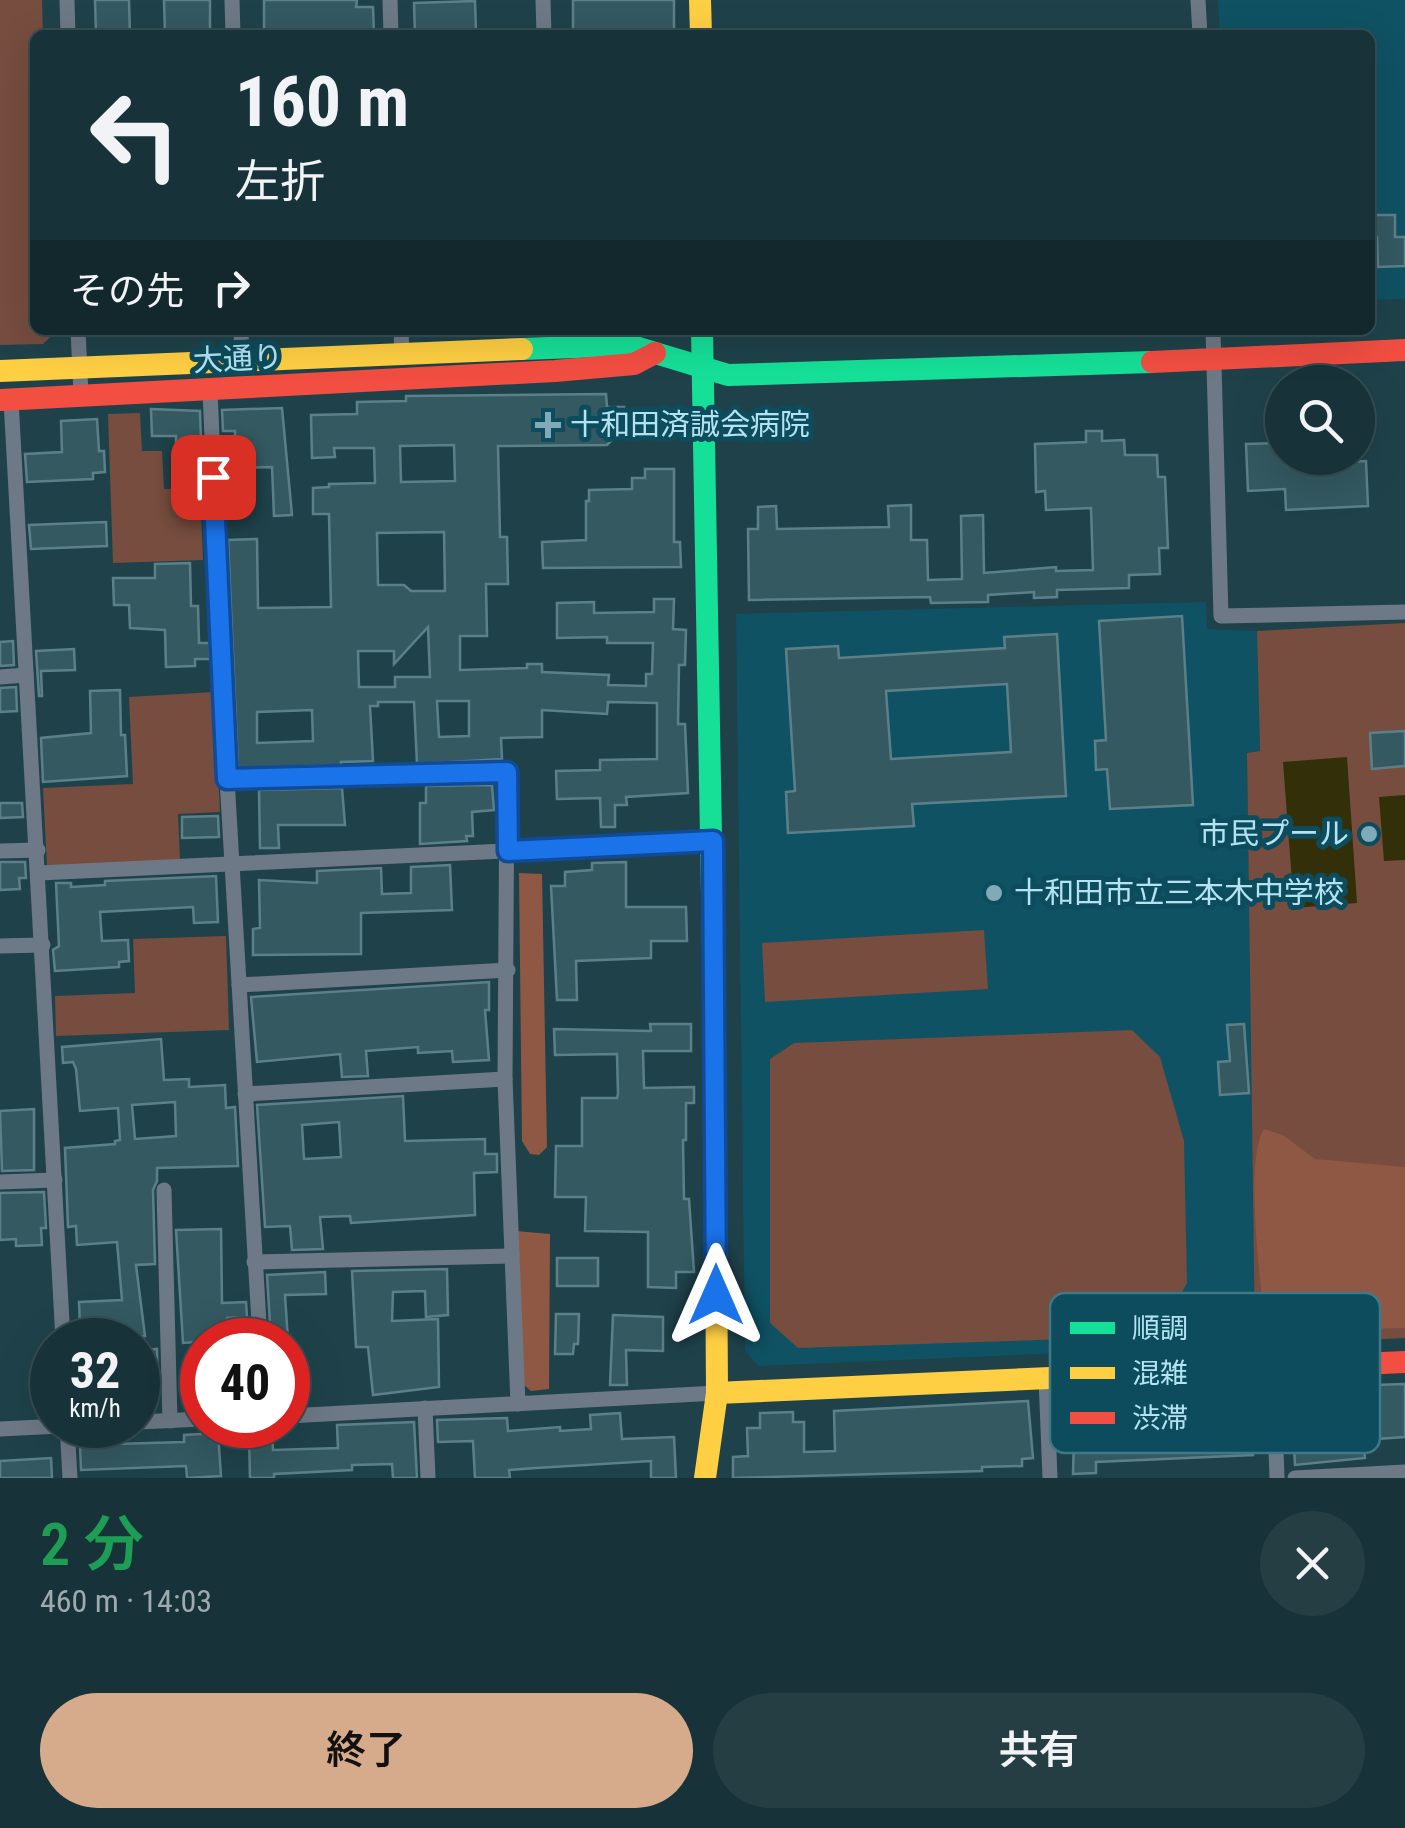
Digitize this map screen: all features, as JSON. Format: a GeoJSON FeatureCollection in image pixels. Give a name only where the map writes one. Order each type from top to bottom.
{"type":"FeatureCollection","features":[{"type":"Feature","properties":{"kind":"street"},"geometry":{"type":"LineString","coordinates":[[67,0],[68,30]]}},
{"type":"Feature","properties":{"kind":"street"},"geometry":{"type":"LineString","coordinates":[[232,0],[234,30]]}},
{"type":"Feature","properties":{"kind":"street"},"geometry":{"type":"LineString","coordinates":[[390,0],[391,30]]}},
{"type":"Feature","properties":{"kind":"street"},"geometry":{"type":"LineString","coordinates":[[543,0],[544,30]]}},
{"type":"Feature","properties":{"kind":"street"},"geometry":{"type":"LineString","coordinates":[[700,0],[701,30]]}},
{"type":"Feature","properties":{"kind":"street"},"geometry":{"type":"LineString","coordinates":[[1198,0],[1200,30]]}},
{"type":"Feature","properties":{"kind":"street"},"geometry":{"type":"LineString","coordinates":[[78,335],[80,394]]}},
{"type":"Feature","properties":{"kind":"street"},"geometry":{"type":"LineString","coordinates":[[241,335],[242,362]]}},
{"type":"Feature","properties":{"kind":"street"},"geometry":{"type":"LineString","coordinates":[[401,335],[402,356]]}},
{"type":"Feature","properties":{"kind":"street"},"geometry":{"type":"LineString","coordinates":[[702,335],[713,841],[717,1393],[706,1478]]}},
{"type":"Feature","properties":{"kind":"street"},"geometry":{"type":"LineString","coordinates":[[1213,335],[1221,616],[1405,612]]}},
{"type":"Feature","properties":{"kind":"street","name":"大通り"},"geometry":{"type":"LineString","coordinates":[[0,370],[402,356],[553,339],[629,345],[666,353],[728,375],[1405,350]]}},
{"type":"Feature","properties":{"kind":"street","name":"大通り"},"geometry":{"type":"LineString","coordinates":[[6,400],[595,368],[634,364],[655,353]]}},
{"type":"Feature","properties":{"kind":"street"},"geometry":{"type":"LineString","coordinates":[[210,391],[227,779],[258,1318]]}},
{"type":"Feature","properties":{"kind":"street"},"geometry":{"type":"LineString","coordinates":[[6,400],[40,873],[61,1318]]}},
{"type":"Feature","properties":{"kind":"street"},"geometry":{"type":"LineString","coordinates":[[0,677],[26,675]]}},
{"type":"Feature","properties":{"kind":"street"},"geometry":{"type":"LineString","coordinates":[[227,779],[507,772],[504,1078],[518,1404]]}},
{"type":"Feature","properties":{"kind":"street"},"geometry":{"type":"LineString","coordinates":[[40,873],[713,841]]}},
{"type":"Feature","properties":{"kind":"street"},"geometry":{"type":"LineString","coordinates":[[0,851],[38,850]]}},
{"type":"Feature","properties":{"kind":"street"},"geometry":{"type":"LineString","coordinates":[[0,946],[43,944]]}},
{"type":"Feature","properties":{"kind":"street"},"geometry":{"type":"LineString","coordinates":[[239,985],[508,970]]}},
{"type":"Feature","properties":{"kind":"street"},"geometry":{"type":"LineString","coordinates":[[245,1094],[504,1078]]}},
{"type":"Feature","properties":{"kind":"street"},"geometry":{"type":"LineString","coordinates":[[0,1182],[54,1180]]}},
{"type":"Feature","properties":{"kind":"street"},"geometry":{"type":"LineString","coordinates":[[164,1190],[170,1421]]}},
{"type":"Feature","properties":{"kind":"street"},"geometry":{"type":"LineString","coordinates":[[254,1262],[512,1256]]}},
{"type":"Feature","properties":{"kind":"street"},"geometry":{"type":"LineString","coordinates":[[1380,1363],[1405,1362]]}},
{"type":"Feature","properties":{"kind":"street"},"geometry":{"type":"LineString","coordinates":[[1046,1378],[1050,1478]]}},
{"type":"Feature","properties":{"kind":"street"},"geometry":{"type":"LineString","coordinates":[[310,1415],[1050,1378]]}},
{"type":"Feature","properties":{"kind":"street"},"geometry":{"type":"LineString","coordinates":[[425,1408],[428,1478]]}},
{"type":"Feature","properties":{"kind":"street"},"geometry":{"type":"LineString","coordinates":[[160,1421],[180,1421]]}},
{"type":"Feature","properties":{"kind":"street"},"geometry":{"type":"LineString","coordinates":[[0,1429],[30,1427]]}},
{"type":"Feature","properties":{"kind":"street"},"geometry":{"type":"LineString","coordinates":[[68,1448],[70,1478]]}},
{"type":"Feature","properties":{"kind":"street"},"geometry":{"type":"LineString","coordinates":[[1276,1453],[1277,1478]]}},
{"type":"Feature","properties":{"kind":"street"},"geometry":{"type":"LineString","coordinates":[[1294,1478],[1405,1472]]}},
{"type":"Feature","properties":{"kind":"shaded area"},"geometry":{"type":"Polygon","coordinates":[[[0,0],[42,0],[43,30],[30,30],[30,335],[50,337],[43,344],[0,345],[0,0]]]}},
{"type":"Feature","properties":{"kind":"shaded area"},"geometry":{"type":"Polygon","coordinates":[[[1218,0],[1405,0],[1405,299],[1375,300],[1375,30],[1220,30],[1218,0]]]}},
{"type":"Feature","properties":{"kind":"shaded area"},"geometry":{"type":"Polygon","coordinates":[[[140,413],[142,451],[162,451],[164,489],[200,488],[203,560],[113,563],[108,414],[140,413]]]}},
{"type":"Feature","properties":{"kind":"shaded area","name":"十和田市立三本木中学校"},"geometry":{"type":"Polygon","coordinates":[[[1206,602],[1207,629],[1257,631],[1260,752],[1247,753],[1254,1293],[1050,1293],[1050,1354],[758,1366],[745,1350],[736,614],[1206,602]]]}},
{"type":"Feature","properties":{"kind":"shaded area"},"geometry":{"type":"Polygon","coordinates":[[[1405,623],[1405,1338],[1380,1339],[1380,1293],[1254,1293],[1247,753],[1260,751],[1257,631],[1405,623]]]}},
{"type":"Feature","properties":{"kind":"shaded area"},"geometry":{"type":"Polygon","coordinates":[[[214,692],[220,812],[178,814],[180,860],[47,866],[43,788],[133,784],[129,697],[214,692]]]}},
{"type":"Feature","properties":{"kind":"shaded area"},"geometry":{"type":"Polygon","coordinates":[[[1347,757],[1357,903],[1294,908],[1283,762],[1347,757]]]}},
{"type":"Feature","properties":{"kind":"shaded area"},"geometry":{"type":"Polygon","coordinates":[[[1405,795],[1405,860],[1384,861],[1379,797],[1405,795]]]}},
{"type":"Feature","properties":{"kind":"shaded area"},"geometry":{"type":"Polygon","coordinates":[[[519,873],[542,874],[547,1147],[539,1155],[530,1154],[522,1141],[519,873]]]}},
{"type":"Feature","properties":{"kind":"shaded area"},"geometry":{"type":"Polygon","coordinates":[[[984,930],[988,989],[765,1002],[762,943],[984,930]]]}},
{"type":"Feature","properties":{"kind":"shaded area"},"geometry":{"type":"Polygon","coordinates":[[[226,936],[229,1030],[56,1036],[55,996],[135,993],[133,939],[226,936]]]}},
{"type":"Feature","properties":{"kind":"shaded area"},"geometry":{"type":"Polygon","coordinates":[[[1132,1030],[1160,1057],[1184,1141],[1187,1283],[1182,1293],[1050,1293],[1050,1340],[798,1348],[770,1323],[770,1059],[794,1043],[1132,1030]]]}},
{"type":"Feature","properties":{"kind":"shaded area"},"geometry":{"type":"Polygon","coordinates":[[[1264,1129],[1283,1135],[1315,1159],[1405,1167],[1405,1328],[1380,1329],[1380,1293],[1261,1293],[1254,1193],[1258,1145],[1264,1129]]]}},
{"type":"Feature","properties":{"kind":"shaded area"},"geometry":{"type":"Polygon","coordinates":[[[516,1231],[550,1234],[549,1389],[531,1391],[523,1384],[516,1231]]]}},
{"type":"Feature","properties":{"kind":"building"},"geometry":{"type":"Polygon","coordinates":[[[95,0],[129,0],[130,30],[96,30],[95,0]]]}},
{"type":"Feature","properties":{"kind":"building"},"geometry":{"type":"Polygon","coordinates":[[[164,0],[210,0],[210,30],[165,30],[164,0]]]}},
{"type":"Feature","properties":{"kind":"building"},"geometry":{"type":"Polygon","coordinates":[[[264,0],[357,0],[356,7],[373,7],[374,30],[264,30],[264,0]]]}},
{"type":"Feature","properties":{"kind":"building"},"geometry":{"type":"Polygon","coordinates":[[[573,0],[674,0],[674,30],[573,30],[573,0]]]}},
{"type":"Feature","properties":{"kind":"building"},"geometry":{"type":"Polygon","coordinates":[[[475,1],[476,30],[415,30],[414,3],[475,1]]]}},
{"type":"Feature","properties":{"kind":"building"},"geometry":{"type":"Polygon","coordinates":[[[1375,215],[1395,215],[1395,237],[1405,237],[1405,266],[1378,267],[1375,215]]]}},
{"type":"Feature","properties":{"kind":"building"},"geometry":{"type":"Polygon","coordinates":[[[606,394],[607,407],[624,407],[624,424],[614,424],[614,438],[607,445],[498,446],[500,537],[507,537],[508,584],[486,584],[487,636],[460,636],[460,670],[542,664],[542,672],[609,675],[608,685],[646,686],[646,674],[652,674],[653,643],[607,643],[607,637],[557,638],[557,603],[594,602],[594,613],[654,612],[654,599],[674,599],[673,629],[686,630],[685,665],[679,665],[678,724],[685,724],[688,793],[626,797],[627,805],[615,805],[615,827],[601,827],[600,798],[557,799],[556,771],[600,770],[600,760],[657,759],[657,703],[608,702],[607,714],[542,710],[542,737],[501,738],[502,759],[417,764],[414,702],[378,702],[378,706],[370,706],[373,761],[238,768],[228,540],[257,539],[258,608],[331,607],[329,514],[313,514],[313,488],[375,483],[374,448],[334,448],[335,457],[312,458],[311,415],[357,414],[357,402],[406,401],[406,396],[606,394]],[[454,445],[400,446],[401,482],[455,481],[454,445]],[[444,532],[377,533],[378,585],[404,585],[411,591],[445,591],[444,532]],[[428,627],[394,664],[394,651],[358,651],[359,687],[395,687],[395,677],[430,677],[428,627]],[[437,701],[439,737],[469,736],[469,701],[437,701]],[[312,710],[257,712],[257,743],[313,741],[312,710]]]}},
{"type":"Feature","properties":{"kind":"building"},"geometry":{"type":"Polygon","coordinates":[[[282,408],[292,515],[274,516],[272,467],[235,468],[235,431],[223,431],[222,410],[282,408]]]}},
{"type":"Feature","properties":{"kind":"building"},"geometry":{"type":"Polygon","coordinates":[[[151,409],[200,411],[202,475],[176,477],[176,436],[152,436],[151,409]]]}},
{"type":"Feature","properties":{"kind":"building"},"geometry":{"type":"Polygon","coordinates":[[[97,419],[105,472],[93,473],[93,479],[27,482],[25,454],[62,452],[61,421],[97,419]]]}},
{"type":"Feature","properties":{"kind":"building"},"geometry":{"type":"Polygon","coordinates":[[[1086,431],[1102,431],[1102,441],[1124,440],[1125,455],[1157,455],[1158,477],[1165,477],[1168,548],[1159,548],[1160,574],[1129,575],[1129,588],[1057,590],[1057,597],[1034,598],[1034,592],[988,595],[988,602],[931,603],[930,597],[749,600],[748,529],[758,529],[758,507],[776,506],[777,529],[889,527],[888,506],[911,505],[911,540],[927,540],[928,580],[962,579],[961,516],[983,515],[984,573],[1056,567],[1056,571],[1093,570],[1091,508],[1046,510],[1045,491],[1036,492],[1035,444],[1086,442],[1086,431]]]}},
{"type":"Feature","properties":{"kind":"building"},"geometry":{"type":"Polygon","coordinates":[[[1265,443],[1265,475],[1367,475],[1368,506],[1286,510],[1285,489],[1248,491],[1246,444],[1265,443]]]}},
{"type":"Feature","properties":{"kind":"building"},"geometry":{"type":"Polygon","coordinates":[[[645,469],[674,469],[674,542],[680,542],[681,567],[543,568],[542,542],[586,540],[589,490],[632,489],[632,478],[645,478],[645,469]]]}},
{"type":"Feature","properties":{"kind":"building"},"geometry":{"type":"Polygon","coordinates":[[[106,522],[107,546],[31,549],[29,525],[106,522]]]}},
{"type":"Feature","properties":{"kind":"building"},"geometry":{"type":"Polygon","coordinates":[[[190,563],[191,606],[198,606],[199,643],[210,643],[210,659],[195,659],[195,666],[166,667],[165,630],[130,628],[129,605],[114,605],[113,578],[155,578],[155,564],[190,563]]]}},
{"type":"Feature","properties":{"kind":"building"},"geometry":{"type":"Polygon","coordinates":[[[1182,616],[1193,805],[1110,809],[1107,769],[1096,770],[1095,741],[1106,740],[1099,621],[1182,616]]]}},
{"type":"Feature","properties":{"kind":"building"},"geometry":{"type":"Polygon","coordinates":[[[1057,634],[1066,796],[912,804],[914,826],[788,833],[786,792],[795,791],[786,649],[838,646],[839,658],[1005,648],[1004,637],[1057,634]],[[1007,684],[886,691],[891,759],[1011,752],[1007,684]]]}},
{"type":"Feature","properties":{"kind":"building"},"geometry":{"type":"Polygon","coordinates":[[[13,641],[14,665],[0,666],[0,642],[13,641]]]}},
{"type":"Feature","properties":{"kind":"building"},"geometry":{"type":"Polygon","coordinates":[[[74,649],[75,670],[41,671],[39,696],[36,651],[74,649]]]}},
{"type":"Feature","properties":{"kind":"building"},"geometry":{"type":"Polygon","coordinates":[[[16,687],[17,711],[0,712],[0,688],[16,687]]]}},
{"type":"Feature","properties":{"kind":"building"},"geometry":{"type":"Polygon","coordinates":[[[120,690],[127,776],[43,782],[41,738],[91,733],[90,691],[120,690]]]}},
{"type":"Feature","properties":{"kind":"building"},"geometry":{"type":"Polygon","coordinates":[[[1405,731],[1405,766],[1372,769],[1370,733],[1405,731]]]}},
{"type":"Feature","properties":{"kind":"building"},"geometry":{"type":"Polygon","coordinates":[[[492,785],[494,810],[472,812],[473,836],[466,836],[467,841],[420,844],[420,803],[426,803],[426,786],[492,785]]]}},
{"type":"Feature","properties":{"kind":"building"},"geometry":{"type":"Polygon","coordinates":[[[342,788],[345,825],[278,825],[279,848],[260,848],[259,790],[342,788]]]}},
{"type":"Feature","properties":{"kind":"building"},"geometry":{"type":"Polygon","coordinates":[[[0,803],[22,803],[23,817],[0,818],[0,803]]]}},
{"type":"Feature","properties":{"kind":"building"},"geometry":{"type":"Polygon","coordinates":[[[218,816],[219,837],[182,838],[182,817],[218,816]]]}},
{"type":"Feature","properties":{"kind":"building"},"geometry":{"type":"Polygon","coordinates":[[[0,862],[25,862],[26,878],[19,878],[20,889],[0,890],[0,862]]]}},
{"type":"Feature","properties":{"kind":"building"},"geometry":{"type":"Polygon","coordinates":[[[626,862],[626,907],[686,907],[687,941],[651,941],[651,958],[576,961],[577,1000],[557,1000],[551,886],[565,886],[565,872],[592,870],[592,863],[626,862]]]}},
{"type":"Feature","properties":{"kind":"building"},"geometry":{"type":"Polygon","coordinates":[[[450,865],[452,910],[361,913],[361,954],[253,955],[253,929],[260,928],[259,880],[317,883],[317,871],[381,868],[382,894],[411,893],[411,867],[450,865]]]}},
{"type":"Feature","properties":{"kind":"building"},"geometry":{"type":"Polygon","coordinates":[[[216,876],[218,922],[194,923],[193,907],[100,912],[102,941],[128,940],[129,961],[119,962],[119,967],[55,971],[53,950],[59,946],[56,883],[71,883],[71,887],[105,885],[105,881],[216,876]]]}},
{"type":"Feature","properties":{"kind":"building"},"geometry":{"type":"Polygon","coordinates":[[[489,982],[489,1010],[485,1010],[489,1060],[453,1062],[452,1051],[418,1053],[418,1047],[366,1051],[368,1076],[342,1077],[340,1054],[257,1062],[251,997],[489,982]]]}},
{"type":"Feature","properties":{"kind":"building"},"geometry":{"type":"Polygon","coordinates":[[[650,1024],[691,1024],[691,1051],[643,1051],[644,1088],[694,1087],[694,1103],[686,1103],[683,1140],[684,1199],[689,1199],[694,1272],[676,1272],[676,1288],[648,1287],[648,1232],[585,1231],[586,1197],[555,1197],[556,1146],[582,1146],[582,1098],[617,1098],[618,1094],[617,1054],[555,1055],[554,1029],[651,1031],[650,1024]]]}},
{"type":"Feature","properties":{"kind":"building"},"geometry":{"type":"Polygon","coordinates":[[[1244,1024],[1249,1093],[1220,1095],[1218,1062],[1230,1061],[1227,1025],[1244,1024]]]}},
{"type":"Feature","properties":{"kind":"building"},"geometry":{"type":"Polygon","coordinates":[[[161,1039],[164,1080],[189,1079],[189,1087],[225,1085],[226,1108],[235,1107],[238,1166],[157,1168],[153,1190],[155,1264],[136,1265],[143,1318],[80,1318],[79,1302],[122,1300],[117,1242],[77,1245],[76,1226],[68,1227],[65,1148],[115,1144],[120,1140],[118,1108],[80,1111],[76,1069],[73,1062],[63,1063],[62,1047],[161,1039]],[[175,1102],[132,1105],[135,1139],[176,1136],[175,1102]]]}},
{"type":"Feature","properties":{"kind":"building"},"geometry":{"type":"Polygon","coordinates":[[[403,1096],[405,1141],[485,1139],[485,1154],[497,1154],[497,1172],[474,1173],[475,1215],[351,1223],[350,1216],[320,1217],[323,1249],[292,1250],[290,1226],[265,1227],[257,1105],[403,1096]],[[339,1122],[302,1125],[304,1159],[341,1157],[339,1122]]]}},
{"type":"Feature","properties":{"kind":"building"},"geometry":{"type":"Polygon","coordinates":[[[34,1109],[34,1170],[2,1171],[0,1111],[34,1109]]]}},
{"type":"Feature","properties":{"kind":"building"},"geometry":{"type":"Polygon","coordinates":[[[44,1192],[46,1228],[41,1228],[42,1245],[16,1246],[16,1239],[0,1240],[0,1193],[44,1192]]]}},
{"type":"Feature","properties":{"kind":"building"},"geometry":{"type":"Polygon","coordinates":[[[221,1229],[222,1303],[246,1302],[247,1317],[181,1318],[176,1230],[221,1229]]]}},
{"type":"Feature","properties":{"kind":"building"},"geometry":{"type":"Polygon","coordinates":[[[557,1258],[598,1258],[598,1286],[557,1286],[557,1258]]]}},
{"type":"Feature","properties":{"kind":"building"},"geometry":{"type":"Polygon","coordinates":[[[447,1269],[448,1315],[426,1317],[425,1291],[393,1292],[392,1321],[438,1319],[439,1387],[373,1395],[368,1347],[356,1347],[352,1271],[447,1269]]]}},
{"type":"Feature","properties":{"kind":"building"},"geometry":{"type":"Polygon","coordinates":[[[325,1272],[326,1294],[285,1295],[287,1318],[270,1318],[267,1275],[325,1272]]]}},
{"type":"Feature","properties":{"kind":"building"},"geometry":{"type":"Polygon","coordinates":[[[556,1314],[579,1314],[578,1344],[574,1344],[573,1354],[555,1354],[556,1314]]]}},
{"type":"Feature","properties":{"kind":"building"},"geometry":{"type":"Polygon","coordinates":[[[613,1315],[663,1317],[663,1351],[626,1350],[627,1385],[610,1385],[613,1315]]]}},
{"type":"Feature","properties":{"kind":"building"},"geometry":{"type":"Polygon","coordinates":[[[1405,1384],[1405,1437],[1380,1439],[1380,1385],[1405,1384]]]}},
{"type":"Feature","properties":{"kind":"building"},"geometry":{"type":"Polygon","coordinates":[[[1028,1401],[1033,1458],[1022,1459],[1022,1466],[982,1467],[982,1471],[733,1478],[733,1457],[748,1456],[747,1428],[760,1428],[760,1413],[793,1412],[793,1422],[804,1422],[804,1452],[835,1451],[834,1411],[1028,1401]]]}},
{"type":"Feature","properties":{"kind":"building"},"geometry":{"type":"Polygon","coordinates":[[[620,1413],[622,1439],[674,1437],[676,1478],[651,1478],[651,1461],[509,1470],[510,1478],[475,1478],[473,1441],[438,1442],[437,1420],[507,1418],[508,1431],[560,1427],[560,1431],[591,1429],[590,1415],[620,1413]]]}},
{"type":"Feature","properties":{"kind":"building"},"geometry":{"type":"Polygon","coordinates":[[[414,1422],[417,1478],[393,1478],[392,1464],[250,1478],[249,1448],[338,1448],[337,1425],[414,1422]]]}},
{"type":"Feature","properties":{"kind":"building"},"geometry":{"type":"Polygon","coordinates":[[[180,1442],[180,1448],[219,1448],[221,1476],[187,1478],[186,1466],[81,1470],[80,1448],[160,1448],[160,1443],[180,1442]]]}},
{"type":"Feature","properties":{"kind":"building"},"geometry":{"type":"Polygon","coordinates":[[[1074,1453],[1253,1453],[1096,1462],[1096,1473],[1073,1474],[1074,1453]]]}},
{"type":"Feature","properties":{"kind":"building"},"geometry":{"type":"Polygon","coordinates":[[[1294,1453],[1364,1453],[1365,1458],[1295,1465],[1294,1453]]]}},
{"type":"Feature","properties":{"kind":"building"},"geometry":{"type":"Polygon","coordinates":[[[51,1458],[52,1478],[0,1478],[0,1461],[51,1458]]]}},
{"type":"Feature","properties":{"kind":"traffic: fast"},"geometry":{"type":"LineString","coordinates":[[702,335],[715,1063]]}},
{"type":"Feature","properties":{"kind":"traffic: fast"},"geometry":{"type":"LineString","coordinates":[[522,349],[629,345],[728,375],[1152,362]]}},
{"type":"Feature","properties":{"kind":"traffic: slow"},"geometry":{"type":"LineString","coordinates":[[700,0],[701,30]]}},
{"type":"Feature","properties":{"kind":"traffic: slow"},"geometry":{"type":"LineString","coordinates":[[0,371],[522,349]]}},
{"type":"Feature","properties":{"kind":"traffic: slow"},"geometry":{"type":"LineString","coordinates":[[705,1478],[717,1393],[715,1063]]}},
{"type":"Feature","properties":{"kind":"traffic: slow"},"geometry":{"type":"LineString","coordinates":[[717,1393],[1050,1378]]}},
{"type":"Feature","properties":{"kind":"traffic: jam"},"geometry":{"type":"LineString","coordinates":[[1152,362],[1405,350]]}},
{"type":"Feature","properties":{"kind":"traffic: jam"},"geometry":{"type":"LineString","coordinates":[[0,400],[555,371],[634,364],[655,353]]}},
{"type":"Feature","properties":{"kind":"traffic: jam"},"geometry":{"type":"LineString","coordinates":[[1380,1363],[1405,1362]]}},
{"type":"Feature","properties":{"kind":"place","name":"十和田済誠会病院"},"geometry":{"type":"Point","coordinates":[548,425]}},
{"type":"Feature","properties":{"kind":"place","name":"市民プール"},"geometry":{"type":"Point","coordinates":[1369,834]}},
{"type":"Feature","properties":{"kind":"place","name":"十和田市立三本木中学校"},"geometry":{"type":"Point","coordinates":[994,893]}},
{"type":"Feature","properties":{"kind":"route"},"geometry":{"type":"LineString","coordinates":[[213,477],[227,779],[507,772],[508,851],[713,841],[716,1295]]}}]}
